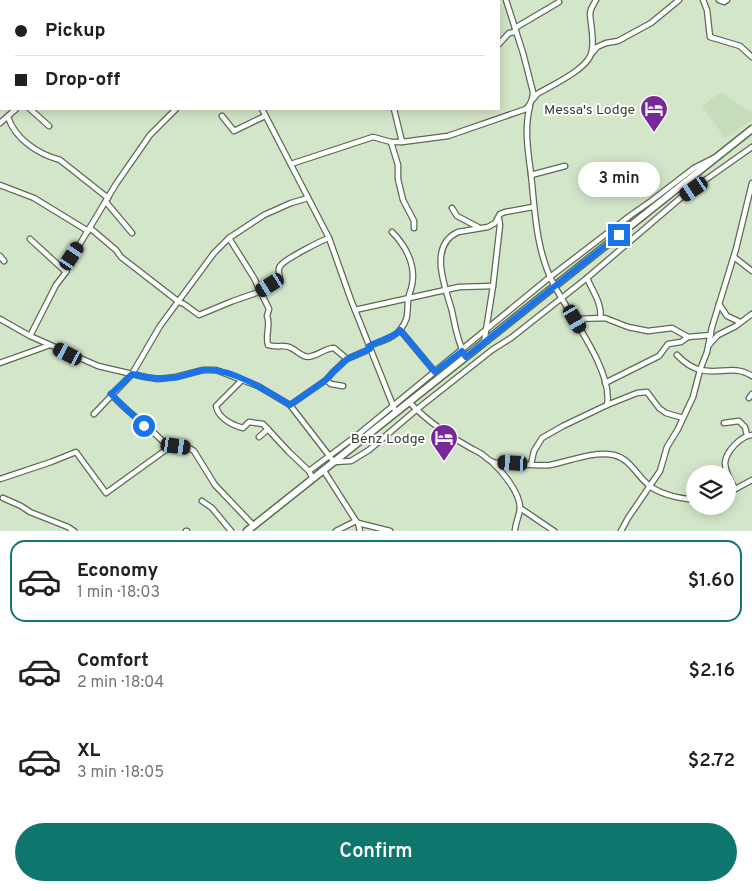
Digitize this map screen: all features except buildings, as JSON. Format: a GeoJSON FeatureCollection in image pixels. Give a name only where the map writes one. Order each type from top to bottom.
{"type":"FeatureCollection","features":[{"type":"Feature","properties":{"kind":"highway"},"geometry":{"type":"LineString","coordinates":[[250,529],[410,402],[464,354],[484,343],[752,129]]}},
{"type":"Feature","properties":{"kind":"street"},"geometry":{"type":"LineString","coordinates":[[506,0],[532,86],[533,99]]}},
{"type":"Feature","properties":{"kind":"street"},"geometry":{"type":"LineString","coordinates":[[593,52],[590,14],[596,0]]}},
{"type":"Feature","properties":{"kind":"street"},"geometry":{"type":"LineString","coordinates":[[607,405],[608,397],[605,383],[595,356],[554,286],[542,257],[533,207],[527,141],[530,105],[537,94],[580,68],[598,47],[606,43],[618,41],[650,23],[679,0]]}},
{"type":"Feature","properties":{"kind":"street"},"geometry":{"type":"LineString","coordinates":[[720,0],[724,2],[727,0]]}},
{"type":"Feature","properties":{"kind":"street"},"geometry":{"type":"LineString","coordinates":[[705,1],[710,37],[740,46],[752,57]]}},
{"type":"Feature","properties":{"kind":"street"},"geometry":{"type":"LineString","coordinates":[[500,43],[509,33],[559,2]]}},
{"type":"Feature","properties":{"kind":"street"},"geometry":{"type":"LineString","coordinates":[[291,164],[367,138],[402,142],[448,136],[520,112],[530,105]]}},
{"type":"Feature","properties":{"kind":"street"},"geometry":{"type":"LineString","coordinates":[[15,110],[3,119],[25,142],[60,160],[107,200],[132,233]]}},
{"type":"Feature","properties":{"kind":"street"},"geometry":{"type":"LineString","coordinates":[[31,110],[49,126]]}},
{"type":"Feature","properties":{"kind":"street"},"geometry":{"type":"LineString","coordinates":[[30,336],[56,285],[66,272],[72,256],[107,200],[150,135],[175,110]]}},
{"type":"Feature","properties":{"kind":"street"},"geometry":{"type":"LineString","coordinates":[[262,110],[328,238],[369,348],[396,413]]}},
{"type":"Feature","properties":{"kind":"street"},"geometry":{"type":"LineString","coordinates":[[394,110],[402,142]]}},
{"type":"Feature","properties":{"kind":"street"},"geometry":{"type":"LineString","coordinates":[[222,116],[234,131],[264,116]]}},
{"type":"Feature","properties":{"kind":"street"},"geometry":{"type":"LineString","coordinates":[[391,142],[398,165],[398,179],[403,200],[414,221],[414,228]]}},
{"type":"Feature","properties":{"kind":"street"},"geometry":{"type":"LineString","coordinates":[[0,319],[30,336],[87,362],[132,374],[158,379],[176,377],[203,370],[216,370],[258,386],[290,405],[334,462],[352,460],[369,450],[492,350],[511,338],[561,296],[586,278],[684,195],[752,147]]}},
{"type":"Feature","properties":{"kind":"street"},"geometry":{"type":"LineString","coordinates":[[309,471],[360,434],[435,372],[464,354],[484,332],[550,277],[694,168],[705,161],[720,156]]}},
{"type":"Feature","properties":{"kind":"street"},"geometry":{"type":"LineString","coordinates":[[531,175],[565,166]]}},
{"type":"Feature","properties":{"kind":"street"},"geometry":{"type":"LineString","coordinates":[[621,531],[660,471],[667,447],[683,418],[697,385],[700,370],[709,346],[712,327],[734,257],[752,183]]}},
{"type":"Feature","properties":{"kind":"street"},"geometry":{"type":"LineString","coordinates":[[0,185],[34,198],[89,230],[179,302],[199,315],[260,291],[280,279],[278,271],[281,264],[317,242],[328,238]]}},
{"type":"Feature","properties":{"kind":"street"},"geometry":{"type":"LineString","coordinates":[[94,414],[132,374],[160,326],[214,253],[229,238],[274,209],[308,198]]}},
{"type":"Feature","properties":{"kind":"street"},"geometry":{"type":"LineString","coordinates":[[484,343],[484,332],[493,286],[500,214],[533,207]]}},
{"type":"Feature","properties":{"kind":"street"},"geometry":{"type":"LineString","coordinates":[[452,208],[457,216],[479,228]]}},
{"type":"Feature","properties":{"kind":"street"},"geometry":{"type":"LineString","coordinates":[[464,354],[441,278],[441,262],[446,243],[453,234],[492,225],[499,219]]}},
{"type":"Feature","properties":{"kind":"street"},"geometry":{"type":"LineString","coordinates":[[290,405],[326,380],[347,359],[396,334],[400,330],[408,312],[408,297],[412,285],[412,267],[405,249],[392,232]]}},
{"type":"Feature","properties":{"kind":"street"},"geometry":{"type":"LineString","coordinates":[[30,238],[66,272]]}},
{"type":"Feature","properties":{"kind":"street"},"geometry":{"type":"LineString","coordinates":[[229,238],[270,309],[267,316],[269,319],[268,345],[273,347],[288,346],[302,356],[312,356],[334,348],[347,359]]}},
{"type":"Feature","properties":{"kind":"street"},"geometry":{"type":"LineString","coordinates":[[0,256],[4,261]]}},
{"type":"Feature","properties":{"kind":"street"},"geometry":{"type":"LineString","coordinates":[[734,257],[752,271]]}},
{"type":"Feature","properties":{"kind":"street"},"geometry":{"type":"LineString","coordinates":[[586,278],[599,304],[600,318]]}},
{"type":"Feature","properties":{"kind":"street"},"geometry":{"type":"LineString","coordinates":[[355,310],[444,290],[471,286],[493,286]]}},
{"type":"Feature","properties":{"kind":"street"},"geometry":{"type":"LineString","coordinates":[[719,304],[727,316],[740,322]]}},
{"type":"Feature","properties":{"kind":"street"},"geometry":{"type":"LineString","coordinates":[[709,346],[718,335],[752,314]]}},
{"type":"Feature","properties":{"kind":"street"},"geometry":{"type":"LineString","coordinates":[[575,319],[600,318],[648,331],[672,328],[688,337]]}},
{"type":"Feature","properties":{"kind":"street"},"geometry":{"type":"LineString","coordinates":[[400,330],[435,372]]}},
{"type":"Feature","properties":{"kind":"street"},"geometry":{"type":"LineString","coordinates":[[605,383],[659,356],[668,344],[681,342],[688,337],[711,335]]}},
{"type":"Feature","properties":{"kind":"street"},"geometry":{"type":"LineString","coordinates":[[0,363],[50,345]]}},
{"type":"Feature","properties":{"kind":"street"},"geometry":{"type":"LineString","coordinates":[[677,355],[692,367],[700,370],[744,372],[752,376]]}},
{"type":"Feature","properties":{"kind":"street"},"geometry":{"type":"LineString","coordinates":[[242,380],[216,406],[216,410],[232,424],[243,428],[249,422],[263,424],[309,471],[313,478]]}},
{"type":"Feature","properties":{"kind":"street"},"geometry":{"type":"LineString","coordinates":[[326,380],[330,384],[343,386]]}},
{"type":"Feature","properties":{"kind":"street"},"geometry":{"type":"LineString","coordinates":[[532,464],[534,451],[542,438],[607,405],[644,392],[650,394],[656,404],[666,413],[683,418]]}},
{"type":"Feature","properties":{"kind":"street"},"geometry":{"type":"LineString","coordinates":[[111,394],[155,434],[167,446],[167,449]]}},
{"type":"Feature","properties":{"kind":"street"},"geometry":{"type":"LineString","coordinates":[[410,402],[416,410],[439,429],[492,462],[513,489],[520,508],[515,531]]}},
{"type":"Feature","properties":{"kind":"street"},"geometry":{"type":"LineString","coordinates":[[724,423],[739,421],[750,435],[735,445],[726,460],[726,465]]}},
{"type":"Feature","properties":{"kind":"street"},"geometry":{"type":"LineString","coordinates":[[259,437],[268,429]]}},
{"type":"Feature","properties":{"kind":"street"},"geometry":{"type":"LineString","coordinates":[[0,479],[76,452],[106,493],[167,449],[176,446],[190,448],[194,451],[215,485],[250,529]]}},
{"type":"Feature","properties":{"kind":"street"},"geometry":{"type":"LineString","coordinates":[[492,462],[548,465],[586,456],[614,455],[630,466],[650,487],[666,494],[686,499]]}},
{"type":"Feature","properties":{"kind":"street"},"geometry":{"type":"LineString","coordinates":[[324,470],[357,522],[360,531]]}},
{"type":"Feature","properties":{"kind":"street"},"geometry":{"type":"LineString","coordinates":[[736,488],[752,480]]}},
{"type":"Feature","properties":{"kind":"street"},"geometry":{"type":"LineString","coordinates":[[4,498],[30,512],[74,531]]}},
{"type":"Feature","properties":{"kind":"street"},"geometry":{"type":"LineString","coordinates":[[202,501],[212,508],[232,531]]}},
{"type":"Feature","properties":{"kind":"street"},"geometry":{"type":"LineString","coordinates":[[520,508],[554,531]]}},
{"type":"Feature","properties":{"kind":"street"},"geometry":{"type":"LineString","coordinates":[[336,531],[357,522],[390,531]]}},
{"type":"Feature","properties":{"kind":"shaded area"},"geometry":{"type":"Polygon","coordinates":[[[721,92],[752,113],[752,120],[725,138],[702,106],[721,92]]]}},
{"type":"Feature","properties":{"kind":"place","name":"Messa's Lodge"},"geometry":{"type":"Point","coordinates":[654,133]}},
{"type":"Feature","properties":{"kind":"place","name":"Benz Lodge"},"geometry":{"type":"Point","coordinates":[444,462]}},
{"type":"Feature","properties":{"kind":"route"},"geometry":{"type":"LineString","coordinates":[[144,426],[111,394],[132,374],[158,379],[176,377],[203,370],[216,370],[258,386],[290,405],[326,380],[347,359],[370,349],[369,346],[396,334],[400,330],[435,372],[462,351],[466,357],[619,235]]}}]}
